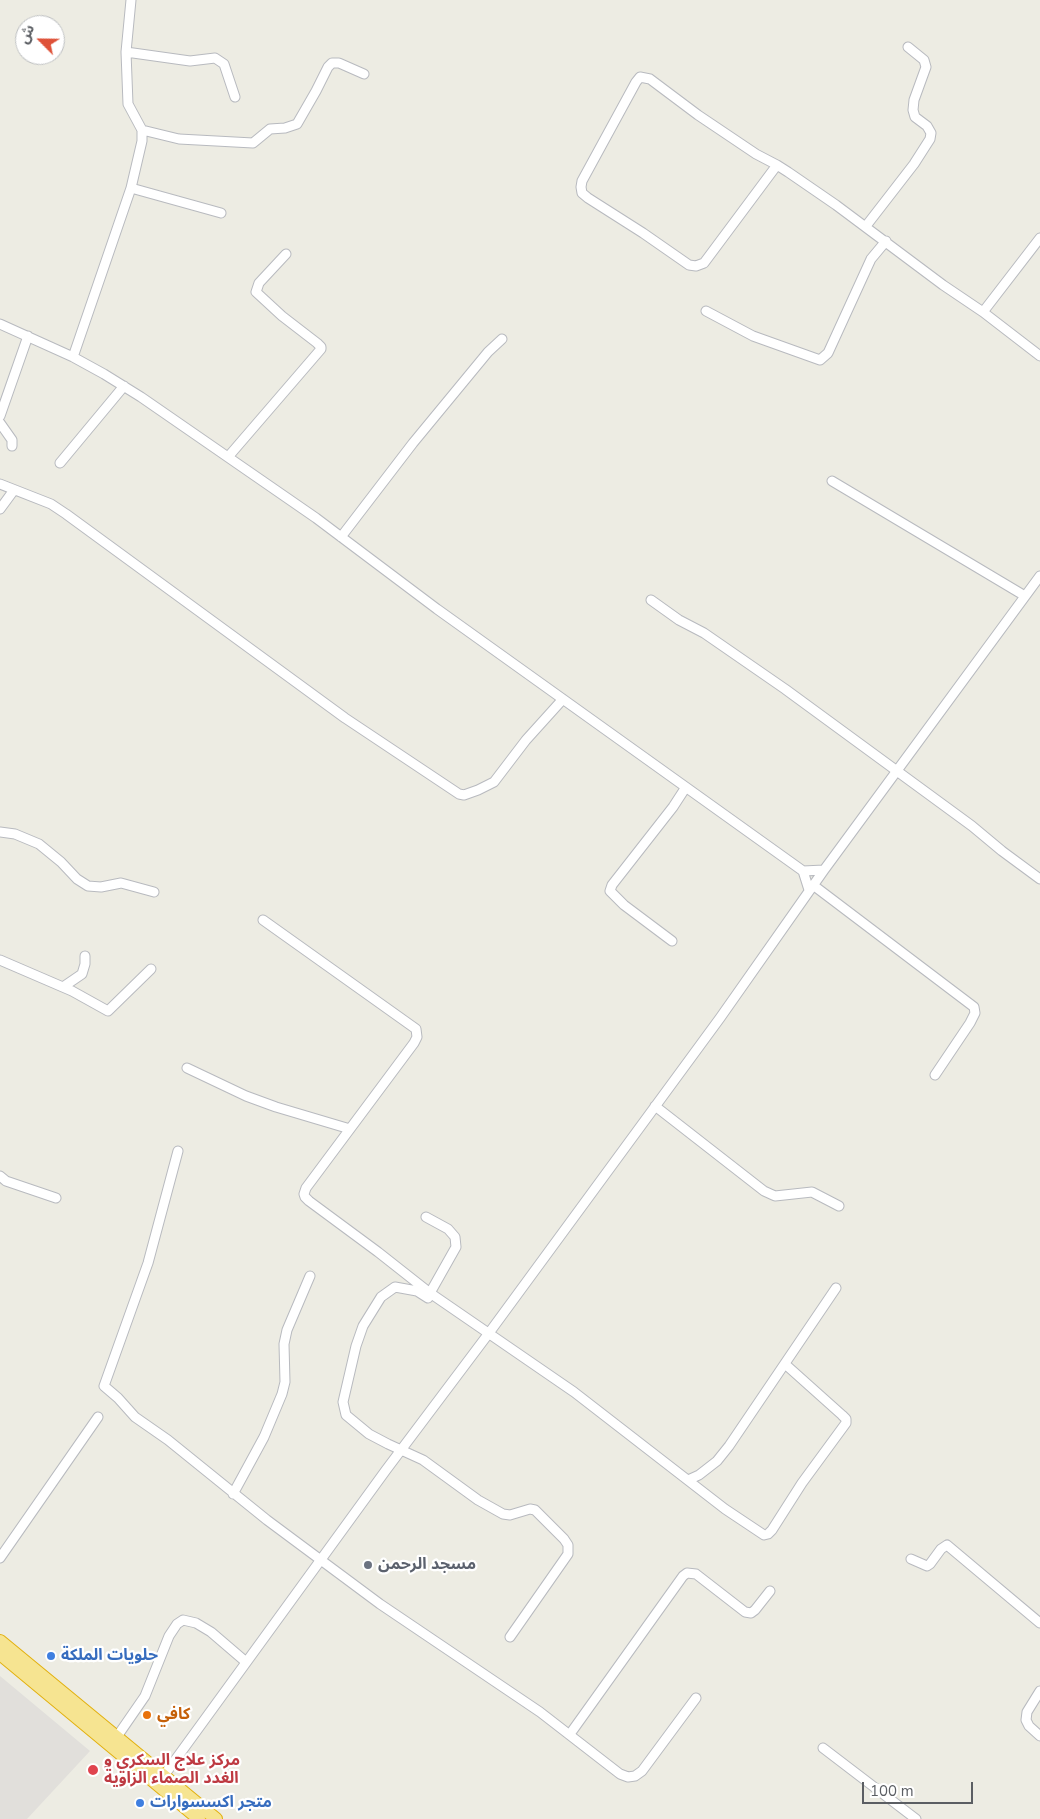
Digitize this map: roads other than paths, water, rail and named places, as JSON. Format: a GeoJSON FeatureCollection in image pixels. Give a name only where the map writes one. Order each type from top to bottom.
{"type":"FeatureCollection","features":[{"type":"Feature","properties":{"kind":"highway"},"geometry":{"type":"LineString","coordinates":[[0,1641],[116,1738],[161,1780],[198,1819]]}},
{"type":"Feature","properties":{"kind":"highway"},"geometry":{"type":"LineString","coordinates":[[0,1654],[161,1780],[216,1819]]}},
{"type":"Feature","properties":{"kind":"street"},"geometry":{"type":"LineString","coordinates":[[73,357],[131,188],[142,141],[142,130],[128,104],[126,52],[131,0]]}},
{"type":"Feature","properties":{"kind":"street"},"geometry":{"type":"LineString","coordinates":[[866,226],[930,140],[931,133],[927,126],[915,117],[913,110],[914,100],[926,67],[924,60],[908,47]]}},
{"type":"Feature","properties":{"kind":"street"},"geometry":{"type":"LineString","coordinates":[[126,52],[190,61],[215,58],[224,64],[235,97]]}},
{"type":"Feature","properties":{"kind":"street"},"geometry":{"type":"LineString","coordinates":[[142,130],[179,139],[253,143],[270,129],[284,128],[297,124],[332,63],[339,63],[364,74]]}},
{"type":"Feature","properties":{"kind":"street"},"geometry":{"type":"LineString","coordinates":[[777,165],[704,263],[696,266],[689,265],[643,232],[588,198],[582,193],[581,187],[586,172],[640,77],[650,79],[698,115],[756,154],[777,165],[866,226],[1040,356]]}},
{"type":"Feature","properties":{"kind":"street"},"geometry":{"type":"LineString","coordinates":[[131,188],[221,213]]}},
{"type":"Feature","properties":{"kind":"street"},"geometry":{"type":"LineString","coordinates":[[983,312],[1040,238]]}},
{"type":"Feature","properties":{"kind":"street"},"geometry":{"type":"LineString","coordinates":[[706,311],[753,336],[820,360],[828,353],[871,258],[886,241]]}},
{"type":"Feature","properties":{"kind":"street"},"geometry":{"type":"LineString","coordinates":[[228,457],[320,350],[321,346],[282,316],[256,292],[259,283],[286,254]]}},
{"type":"Feature","properties":{"kind":"street"},"geometry":{"type":"LineString","coordinates":[[0,324],[73,357],[124,386],[228,457],[803,871],[811,888],[974,1007],[974,1014],[970,1022],[935,1075]]}},
{"type":"Feature","properties":{"kind":"street"},"geometry":{"type":"LineString","coordinates":[[0,416],[28,336]]}},
{"type":"Feature","properties":{"kind":"street"},"geometry":{"type":"LineString","coordinates":[[341,537],[413,443],[488,352],[502,339]]}},
{"type":"Feature","properties":{"kind":"street"},"geometry":{"type":"LineString","coordinates":[[60,463],[124,386]]}},
{"type":"Feature","properties":{"kind":"street"},"geometry":{"type":"LineString","coordinates":[[0,423],[12,440],[12,446]]}},
{"type":"Feature","properties":{"kind":"street"},"geometry":{"type":"LineString","coordinates":[[832,480],[1025,596]]}},
{"type":"Feature","properties":{"kind":"street"},"geometry":{"type":"LineString","coordinates":[[0,484],[51,504],[66,514],[345,718],[459,794],[464,795],[494,782],[526,740],[563,699]]}},
{"type":"Feature","properties":{"kind":"street"},"geometry":{"type":"LineString","coordinates":[[0,509],[14,490]]}},
{"type":"Feature","properties":{"kind":"street"},"geometry":{"type":"LineString","coordinates":[[161,1780],[401,1449],[488,1335],[720,1018],[824,870],[1040,576]]}},
{"type":"Feature","properties":{"kind":"street"},"geometry":{"type":"LineString","coordinates":[[651,600],[679,620],[704,633],[785,689],[1040,879]]}},
{"type":"Feature","properties":{"kind":"street"},"geometry":{"type":"LineString","coordinates":[[672,941],[624,905],[610,891],[612,885],[674,806],[686,787]]}},
{"type":"Feature","properties":{"kind":"street"},"geometry":{"type":"LineString","coordinates":[[0,832],[15,834],[39,844],[88,886],[101,887],[121,883],[154,892]]}},
{"type":"Feature","properties":{"kind":"street"},"geometry":{"type":"LineString","coordinates":[[803,871],[824,870]]}},
{"type":"Feature","properties":{"kind":"street"},"geometry":{"type":"LineString","coordinates":[[263,920],[416,1029],[417,1037],[414,1043],[306,1188],[305,1197],[488,1335]]}},
{"type":"Feature","properties":{"kind":"street"},"geometry":{"type":"LineString","coordinates":[[62,987],[82,974],[85,956]]}},
{"type":"Feature","properties":{"kind":"street"},"geometry":{"type":"LineString","coordinates":[[0,960],[72,991],[108,1011],[151,969]]}},
{"type":"Feature","properties":{"kind":"street"},"geometry":{"type":"LineString","coordinates":[[187,1068],[246,1096],[276,1107],[350,1128]]}},
{"type":"Feature","properties":{"kind":"street"},"geometry":{"type":"LineString","coordinates":[[655,1106],[764,1191],[775,1196],[812,1192],[839,1206]]}},
{"type":"Feature","properties":{"kind":"street"},"geometry":{"type":"LineString","coordinates":[[178,1151],[148,1264],[104,1386],[135,1417],[168,1440],[233,1494],[380,1604],[500,1684],[570,1734],[620,1774],[628,1777],[635,1776],[642,1771],[696,1698]]}},
{"type":"Feature","properties":{"kind":"street"},"geometry":{"type":"LineString","coordinates":[[0,1176],[6,1180],[56,1198]]}},
{"type":"Feature","properties":{"kind":"street"},"geometry":{"type":"LineString","coordinates":[[426,1217],[448,1229],[455,1237],[456,1247],[430,1293]]}},
{"type":"Feature","properties":{"kind":"street"},"geometry":{"type":"LineString","coordinates":[[233,1494],[264,1437],[282,1394],[285,1382],[284,1344],[286,1330],[310,1276]]}},
{"type":"Feature","properties":{"kind":"street"},"geometry":{"type":"LineString","coordinates":[[510,1637],[568,1554],[568,1545],[535,1510],[530,1509],[510,1515],[503,1514],[478,1500],[423,1460],[369,1434],[346,1415],[343,1402],[356,1346],[363,1326],[381,1297],[395,1287],[417,1291],[574,1392],[725,1509],[760,1533],[768,1534],[802,1483],[846,1423],[846,1419],[842,1414],[785,1364]]}},
{"type":"Feature","properties":{"kind":"street"},"geometry":{"type":"LineString","coordinates":[[688,1480],[699,1475],[717,1461],[729,1446],[836,1288]]}},
{"type":"Feature","properties":{"kind":"street"},"geometry":{"type":"LineString","coordinates":[[0,1558],[98,1417]]}},
{"type":"Feature","properties":{"kind":"street"},"geometry":{"type":"LineString","coordinates":[[911,1559],[927,1566],[941,1549],[947,1545],[1040,1623]]}},
{"type":"Feature","properties":{"kind":"street"},"geometry":{"type":"LineString","coordinates":[[570,1734],[687,1573],[696,1574],[745,1612],[755,1610],[770,1591]]}},
{"type":"Feature","properties":{"kind":"street"},"geometry":{"type":"LineString","coordinates":[[116,1738],[144,1696],[169,1636],[176,1624],[183,1620],[196,1623],[211,1632],[246,1662]]}},
{"type":"Feature","properties":{"kind":"street"},"geometry":{"type":"LineString","coordinates":[[1040,1691],[1027,1712],[1026,1720],[1029,1726],[1040,1736]]}},
{"type":"Feature","properties":{"kind":"street"},"geometry":{"type":"LineString","coordinates":[[823,1748],[916,1819]]}},
{"type":"Feature","properties":{"kind":"place","name":"مسجد الرحمن"},"geometry":{"type":"Point","coordinates":[368,1565]}},
{"type":"Feature","properties":{"kind":"place","name":"حلويات الملكة"},"geometry":{"type":"Point","coordinates":[51,1656]}},
{"type":"Feature","properties":{"kind":"place","name":"كافي"},"geometry":{"type":"Point","coordinates":[147,1715]}},
{"type":"Feature","properties":{"kind":"place","name":"مركز علاج السكري و الغدد الصماء الزاوية"},"geometry":{"type":"Point","coordinates":[93,1770]}},
{"type":"Feature","properties":{"kind":"place","name":"متجر اكسسوارات"},"geometry":{"type":"Point","coordinates":[140,1803]}}]}
